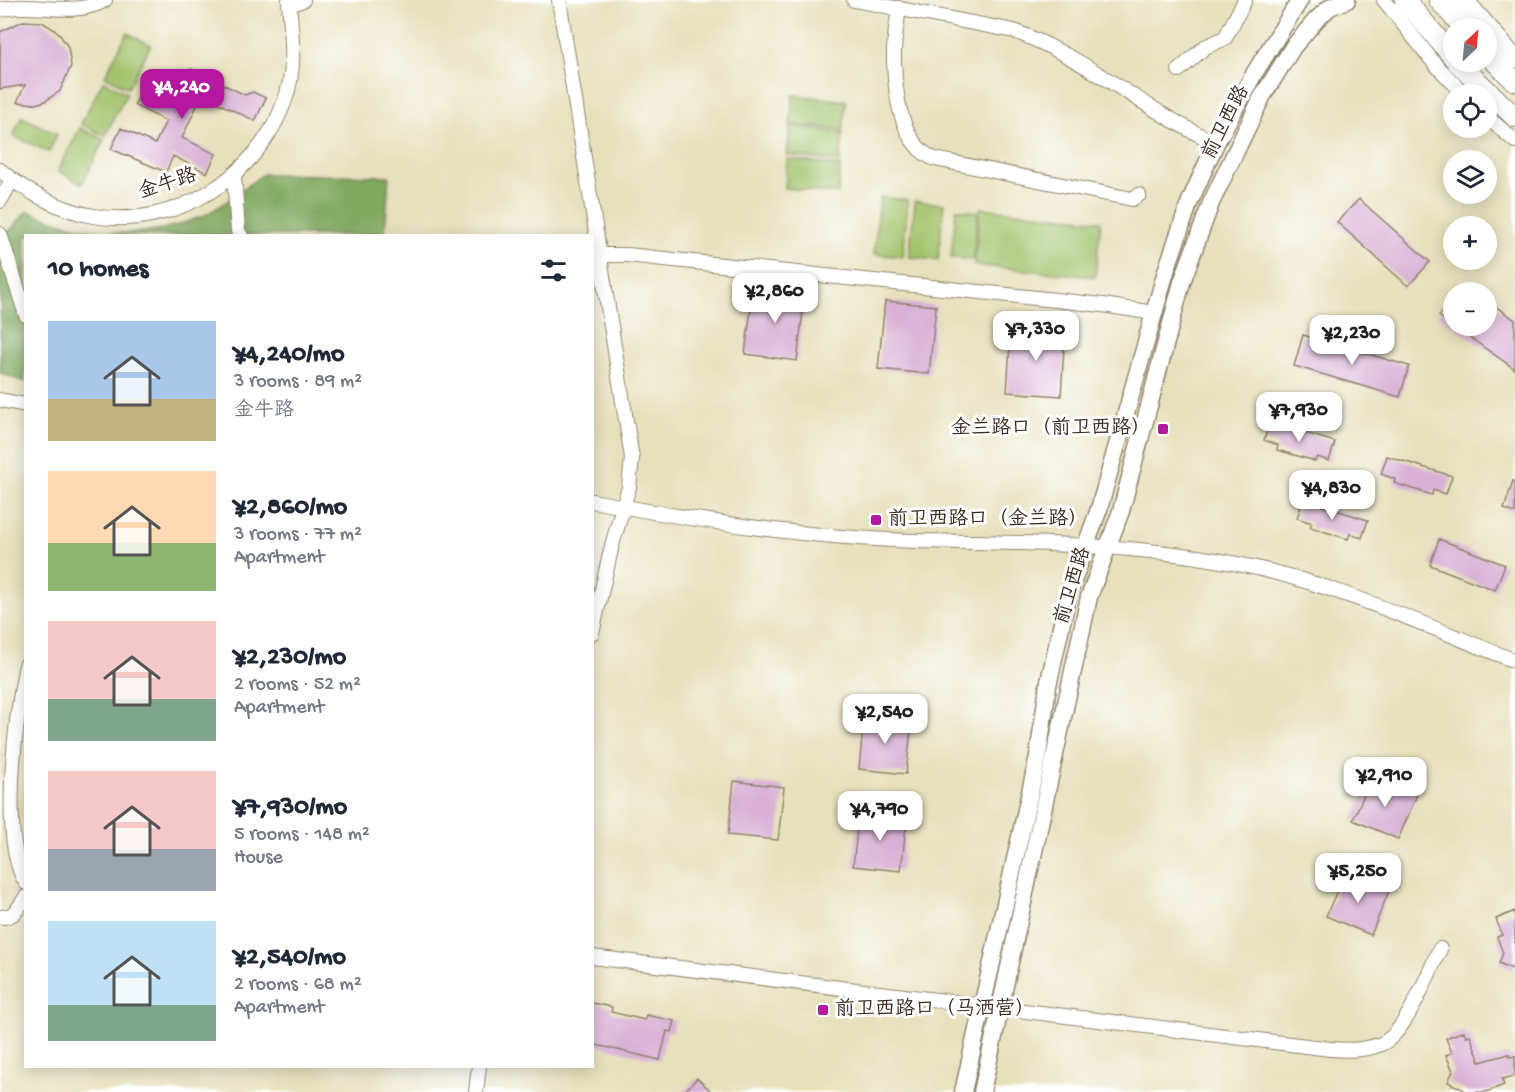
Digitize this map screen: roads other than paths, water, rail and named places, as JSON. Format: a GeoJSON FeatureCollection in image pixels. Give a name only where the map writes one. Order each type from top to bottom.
{"type":"FeatureCollection","features":[{"type":"Feature","properties":{"kind":"highway"},"geometry":{"type":"LineString","coordinates":[[1405,0],[1443,45]]}},
{"type":"Feature","properties":{"kind":"highway"},"geometry":{"type":"LineString","coordinates":[[1440,0],[1455,18]]}},
{"type":"Feature","properties":{"kind":"highway"},"geometry":{"type":"LineString","coordinates":[[1463,0],[1514,59]]}},
{"type":"Feature","properties":{"kind":"highway"},"geometry":{"type":"LineString","coordinates":[[1497,64],[1515,81]]}},
{"type":"Feature","properties":{"kind":"highway"},"geometry":{"type":"LineString","coordinates":[[1468,72],[1515,117]]}},
{"type":"Feature","properties":{"kind":"main road","name":"前卫西路"},"geometry":{"type":"LineString","coordinates":[[963,1092],[980,1006],[1038,756],[1048,686],[1068,595],[1099,509],[1154,313],[1190,201],[1216,143],[1254,72],[1300,0]]}},
{"type":"Feature","properties":{"kind":"main road","name":"前卫西路"},"geometry":{"type":"LineString","coordinates":[[982,1092],[1089,597],[1121,511],[1182,282],[1211,202],[1262,98],[1293,47],[1330,7],[1347,0]]}},
{"type":"Feature","properties":{"kind":"main road"},"geometry":{"type":"LineString","coordinates":[[1410,0],[1443,38]]}},
{"type":"Feature","properties":{"kind":"main road"},"geometry":{"type":"LineString","coordinates":[[1435,0],[1450,18]]}},
{"type":"Feature","properties":{"kind":"main road"},"geometry":{"type":"LineString","coordinates":[[1458,0],[1473,18]]}},
{"type":"Feature","properties":{"kind":"main road"},"geometry":{"type":"LineString","coordinates":[[1497,43],[1514,59]]}},
{"type":"Feature","properties":{"kind":"main road"},"geometry":{"type":"LineString","coordinates":[[1497,69],[1515,86]]}},
{"type":"Feature","properties":{"kind":"main road"},"geometry":{"type":"LineString","coordinates":[[1474,72],[1515,111]]}},
{"type":"Feature","properties":{"kind":"street"},"geometry":{"type":"LineString","coordinates":[[0,10],[8,5],[21,2],[83,7],[105,0]]}},
{"type":"Feature","properties":{"kind":"street"},"geometry":{"type":"LineString","coordinates":[[289,2],[303,0]]}},
{"type":"Feature","properties":{"kind":"street"},"geometry":{"type":"LineString","coordinates":[[559,0],[598,255],[597,281],[632,458],[630,480],[594,625]]}},
{"type":"Feature","properties":{"kind":"street"},"geometry":{"type":"LineString","coordinates":[[854,0],[1014,31],[1035,39],[1065,54],[1176,125],[1216,143]]}},
{"type":"Feature","properties":{"kind":"street"},"geometry":{"type":"LineString","coordinates":[[1179,70],[1205,47],[1225,38],[1245,0]]}},
{"type":"Feature","properties":{"kind":"street"},"geometry":{"type":"LineString","coordinates":[[1384,0],[1435,64],[1454,84]]}},
{"type":"Feature","properties":{"kind":"street"},"geometry":{"type":"LineString","coordinates":[[1473,0],[1514,59]]}},
{"type":"Feature","properties":{"kind":"street","name":"金牛路"},"geometry":{"type":"LineString","coordinates":[[0,170],[44,199],[94,216],[133,217],[167,210],[200,198],[234,176],[262,145],[286,98],[293,45],[289,2]]}},
{"type":"Feature","properties":{"kind":"street"},"geometry":{"type":"LineString","coordinates":[[899,8],[893,58],[900,105],[912,141],[919,150],[935,159],[1132,200],[1139,195]]}},
{"type":"Feature","properties":{"kind":"street"},"geometry":{"type":"LineString","coordinates":[[1497,125],[1515,141]]}},
{"type":"Feature","properties":{"kind":"street"},"geometry":{"type":"LineString","coordinates":[[234,176],[240,234]]}},
{"type":"Feature","properties":{"kind":"street"},"geometry":{"type":"LineString","coordinates":[[0,201],[12,180]]}},
{"type":"Feature","properties":{"kind":"street"},"geometry":{"type":"LineString","coordinates":[[0,234],[24,309]]}},
{"type":"Feature","properties":{"kind":"street"},"geometry":{"type":"LineString","coordinates":[[598,255],[722,265],[1091,303],[1154,313]]}},
{"type":"Feature","properties":{"kind":"street"},"geometry":{"type":"LineString","coordinates":[[0,400],[24,405]]}},
{"type":"Feature","properties":{"kind":"street"},"geometry":{"type":"LineString","coordinates":[[594,501],[738,527],[916,541],[955,540],[1086,545],[1235,563],[1284,574],[1408,618],[1515,661]]}},
{"type":"Feature","properties":{"kind":"street"},"geometry":{"type":"LineString","coordinates":[[24,676],[0,811],[7,856],[17,876],[24,881]]}},
{"type":"Feature","properties":{"kind":"street"},"geometry":{"type":"LineString","coordinates":[[0,917],[11,917],[24,900]]}},
{"type":"Feature","properties":{"kind":"street"},"geometry":{"type":"LineString","coordinates":[[594,957],[1330,1049],[1360,1050],[1384,1043],[1398,1030],[1440,949]]}},
{"type":"Feature","properties":{"kind":"street"},"geometry":{"type":"LineString","coordinates":[[476,1092],[479,1068]]}},
{"type":"Feature","properties":{"kind":"place","name":"金兰路口（前卫西路）"},"geometry":{"type":"Point","coordinates":[1163,429]}},
{"type":"Feature","properties":{"kind":"place","name":"前卫西路口（金兰路）"},"geometry":{"type":"Point","coordinates":[876,520]}},
{"type":"Feature","properties":{"kind":"place","name":"前卫西路口（马洒营）"},"geometry":{"type":"Point","coordinates":[823,1010]}}]}
